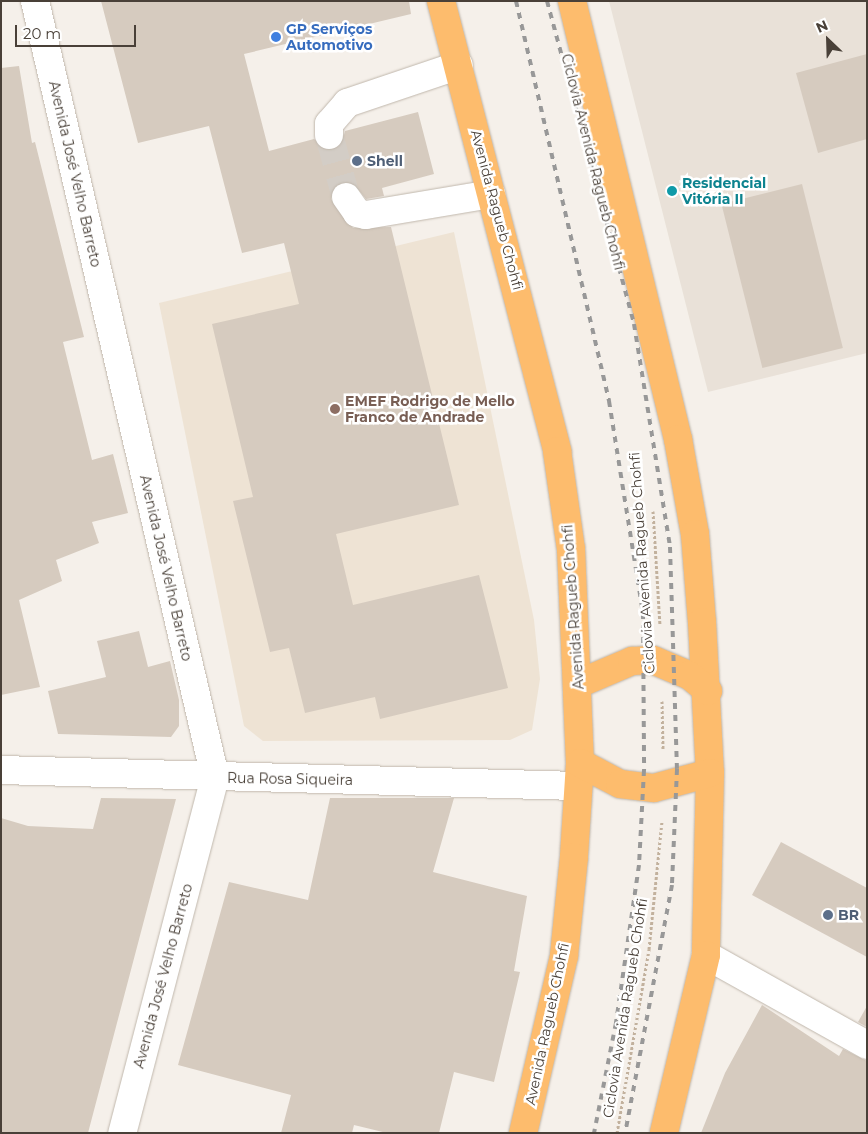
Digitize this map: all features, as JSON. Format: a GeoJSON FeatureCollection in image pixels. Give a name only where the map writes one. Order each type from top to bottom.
{"type":"FeatureCollection","features":[{"type":"Feature","properties":{"kind":"highway","name":"Avenida Ragueb Chohfi"},"geometry":{"type":"LineString","coordinates":[[441,1],[557,451],[571,549],[578,684],[579,775],[564,956],[523,1133]]}},
{"type":"Feature","properties":{"kind":"highway"},"geometry":{"type":"LineString","coordinates":[[572,1],[678,438],[695,534],[708,691],[710,773],[706,955],[664,1133]]}},
{"type":"Feature","properties":{"kind":"highway"},"geometry":{"type":"LineString","coordinates":[[578,684],[632,661],[661,662],[689,675],[708,691]]}},
{"type":"Feature","properties":{"kind":"highway"},"geometry":{"type":"LineString","coordinates":[[579,775],[620,784],[663,787],[710,773]]}},
{"type":"Feature","properties":{"kind":"street","name":"Avenida José Velho Barreto"},"geometry":{"type":"LineString","coordinates":[[35,1],[215,777],[122,1133]]}},
{"type":"Feature","properties":{"kind":"street"},"geometry":{"type":"LineString","coordinates":[[329,135],[329,124],[347,103],[459,65]]}},
{"type":"Feature","properties":{"kind":"street"},"geometry":{"type":"LineString","coordinates":[[346,197],[357,213],[366,216],[491,194]]}},
{"type":"Feature","properties":{"kind":"street","name":"Rua Rosa Siqueira"},"geometry":{"type":"LineString","coordinates":[[1,770],[215,777],[579,775]]}},
{"type":"Feature","properties":{"kind":"street"},"geometry":{"type":"LineString","coordinates":[[706,955],[867,1044]]}},
{"type":"Feature","properties":{"kind":"path","name":"Ciclovia Avenida Ragueb Chohfi"},"geometry":{"type":"LineString","coordinates":[[616,1133],[649,949],[663,787],[661,662],[652,505]]}},
{"type":"Feature","properties":{"kind":"shaded area"},"geometry":{"type":"Polygon","coordinates":[[[609,1],[867,1],[867,353],[708,392],[609,1]]]}},
{"type":"Feature","properties":{"kind":"shaded area","name":"EMEF Rodrigo de Mello Franco de Andrade"},"geometry":{"type":"Polygon","coordinates":[[[454,232],[534,620],[540,679],[532,730],[510,740],[263,741],[244,726],[159,303],[454,232]]]}},
{"type":"Feature","properties":{"kind":"building"},"geometry":{"type":"Polygon","coordinates":[[[101,1],[409,1],[411,14],[244,54],[269,151],[314,139],[329,151],[342,143],[345,131],[418,112],[434,174],[382,188],[384,196],[366,199],[353,183],[344,182],[332,190],[331,199],[353,228],[391,227],[459,505],[336,534],[353,605],[479,575],[508,688],[380,719],[375,697],[305,713],[289,648],[270,652],[233,501],[253,497],[212,324],[299,304],[284,243],[242,253],[209,126],[138,143],[101,1]]]}},
{"type":"Feature","properties":{"kind":"building"},"geometry":{"type":"Polygon","coordinates":[[[867,54],[867,139],[818,153],[796,73],[867,54]]]}},
{"type":"Feature","properties":{"kind":"building"},"geometry":{"type":"Polygon","coordinates":[[[19,66],[32,143],[35,142],[84,337],[63,342],[92,460],[113,454],[128,513],[92,522],[99,543],[56,560],[62,581],[19,600],[40,687],[1,695],[1,68],[19,66]]]}},
{"type":"Feature","properties":{"kind":"building"},"geometry":{"type":"Polygon","coordinates":[[[802,184],[843,348],[762,368],[721,204],[802,184]]]}},
{"type":"Feature","properties":{"kind":"building"},"geometry":{"type":"Polygon","coordinates":[[[139,631],[148,667],[170,661],[179,700],[179,726],[171,737],[58,734],[48,691],[106,677],[97,641],[139,631]]]}},
{"type":"Feature","properties":{"kind":"building"},"geometry":{"type":"Polygon","coordinates":[[[101,798],[176,799],[88,1133],[1,1133],[1,818],[28,826],[93,829],[101,798]]]}},
{"type":"Feature","properties":{"kind":"building"},"geometry":{"type":"Polygon","coordinates":[[[330,798],[454,798],[433,872],[527,896],[514,971],[520,972],[494,1082],[454,1072],[439,1133],[387,1133],[354,1125],[352,1133],[281,1133],[291,1095],[178,1065],[229,882],[308,900],[330,798]]]}},
{"type":"Feature","properties":{"kind":"building","name":"BR"},"geometry":{"type":"Polygon","coordinates":[[[781,842],[867,888],[867,957],[752,895],[781,842]]]}},
{"type":"Feature","properties":{"kind":"building"},"geometry":{"type":"Polygon","coordinates":[[[762,1005],[839,1056],[843,1049],[867,1061],[867,1133],[701,1133],[725,1073],[762,1005]]]}},
{"type":"Feature","properties":{"kind":"building"},"geometry":{"type":"Polygon","coordinates":[[[867,1006],[867,1027],[858,1022],[867,1006]]]}},
{"type":"Feature","properties":{"kind":"tunnel"},"geometry":{"type":"LineString","coordinates":[[329,135],[346,197]]}},
{"type":"Feature","properties":{"kind":"railway"},"geometry":{"type":"LineString","coordinates":[[516,1],[609,401],[643,613],[644,770],[639,865],[616,1023],[594,1133]]}},
{"type":"Feature","properties":{"kind":"railway"},"geometry":{"type":"LineString","coordinates":[[547,1],[634,324],[670,547],[677,769],[672,885],[625,1133]]}},
{"type":"Feature","properties":{"kind":"place","name":"GP Serviços Automotivo"},"geometry":{"type":"Point","coordinates":[276,37]}},
{"type":"Feature","properties":{"kind":"place","name":"Shell"},"geometry":{"type":"Point","coordinates":[357,161]}},
{"type":"Feature","properties":{"kind":"place","name":"Residencial Vitória II"},"geometry":{"type":"Point","coordinates":[672,191]}},
{"type":"Feature","properties":{"kind":"place","name":"EMEF Rodrigo de Mello Franco de Andrade"},"geometry":{"type":"Point","coordinates":[335,409]}},
{"type":"Feature","properties":{"kind":"place","name":"BR"},"geometry":{"type":"Point","coordinates":[828,915]}}]}
